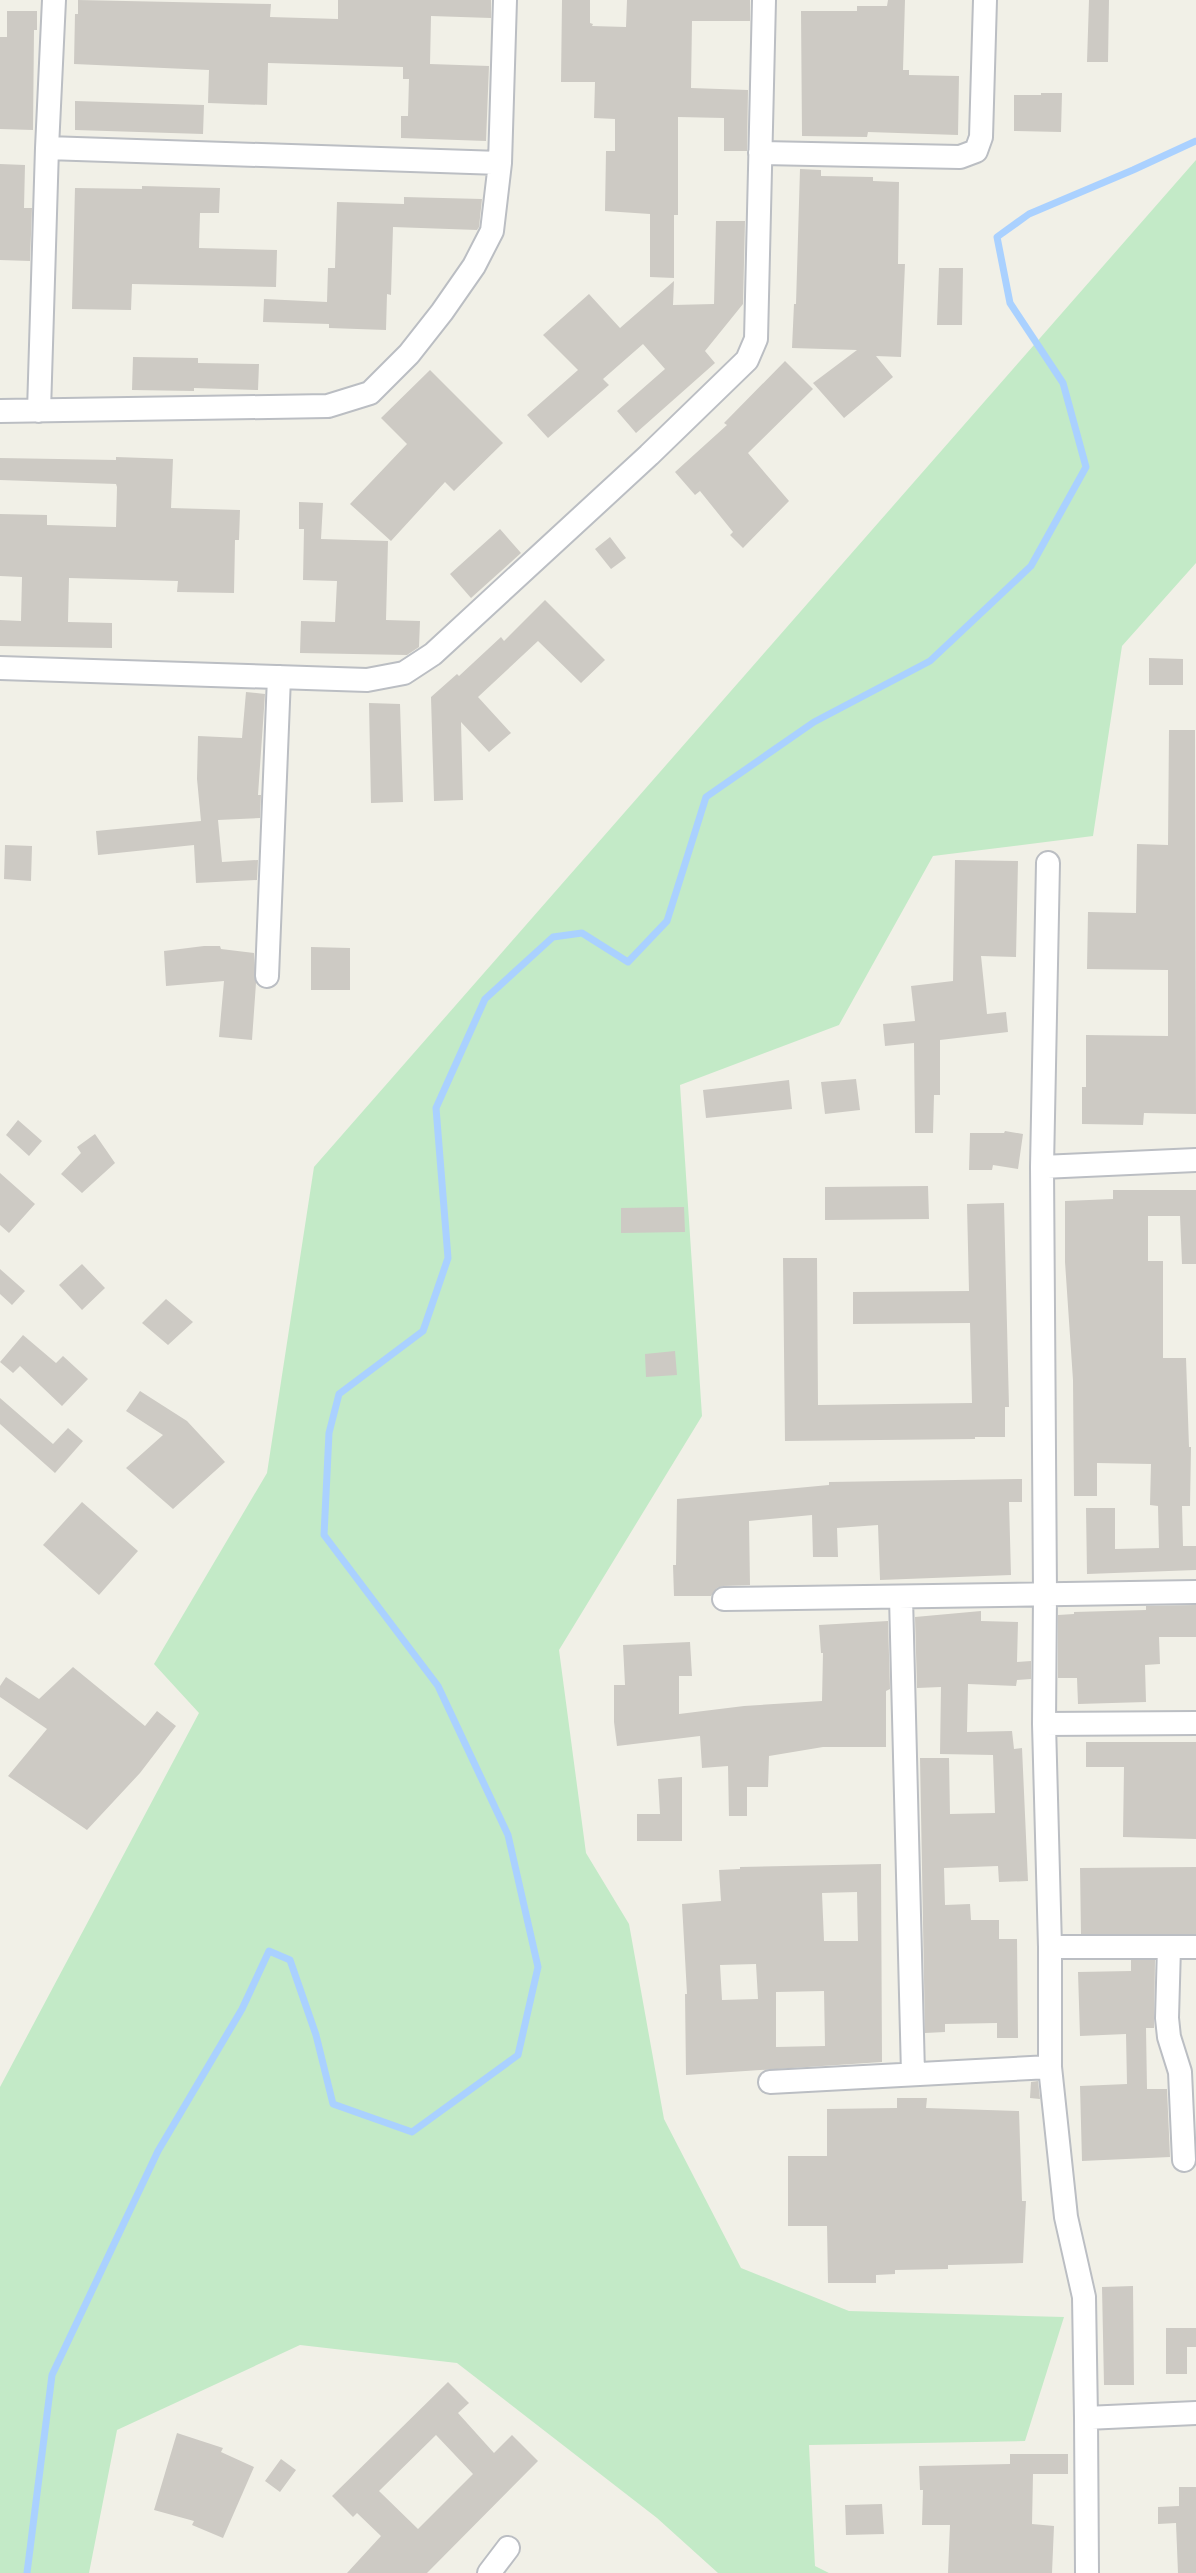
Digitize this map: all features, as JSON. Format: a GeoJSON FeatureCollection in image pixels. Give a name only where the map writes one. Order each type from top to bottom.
{"type":"FeatureCollection","features":[{"type":"Feature","properties":{"kind":"street"},"geometry":{"type":"LineString","coordinates":[[39,411],[46,148],[54,0]]}},
{"type":"Feature","properties":{"kind":"street"},"geometry":{"type":"LineString","coordinates":[[0,411],[328,406],[370,393],[409,354],[442,312],[474,266],[492,231],[500,163],[505,0]]}},
{"type":"Feature","properties":{"kind":"street"},"geometry":{"type":"LineString","coordinates":[[0,668],[367,680],[404,673],[434,654],[649,455],[747,360],[756,339],[764,0]]}},
{"type":"Feature","properties":{"kind":"street"},"geometry":{"type":"LineString","coordinates":[[760,153],[960,158],[976,151],[981,137],[984,0]]}},
{"type":"Feature","properties":{"kind":"street"},"geometry":{"type":"LineString","coordinates":[[46,148],[500,163]]}},
{"type":"Feature","properties":{"kind":"street"},"geometry":{"type":"LineString","coordinates":[[267,976],[279,677]]}},
{"type":"Feature","properties":{"kind":"street"},"geometry":{"type":"LineString","coordinates":[[1048,863],[1042,1167],[1044,1724],[1050,1947],[1050,2067],[1066,2217],[1084,2297],[1087,2573]]}},
{"type":"Feature","properties":{"kind":"street"},"geometry":{"type":"LineString","coordinates":[[1042,1167],[1196,1160]]}},
{"type":"Feature","properties":{"kind":"street"},"geometry":{"type":"LineString","coordinates":[[724,1599],[1196,1592]]}},
{"type":"Feature","properties":{"kind":"street"},"geometry":{"type":"LineString","coordinates":[[901,1597],[913,2074]]}},
{"type":"Feature","properties":{"kind":"street"},"geometry":{"type":"LineString","coordinates":[[1044,1724],[1196,1723]]}},
{"type":"Feature","properties":{"kind":"street"},"geometry":{"type":"LineString","coordinates":[[1050,1947],[1196,1947]]}},
{"type":"Feature","properties":{"kind":"street"},"geometry":{"type":"LineString","coordinates":[[1169,1947],[1167,2018],[1169,2037],[1180,2072],[1184,2160]]}},
{"type":"Feature","properties":{"kind":"street"},"geometry":{"type":"LineString","coordinates":[[770,2082],[1050,2067]]}},
{"type":"Feature","properties":{"kind":"street"},"geometry":{"type":"LineString","coordinates":[[1086,2418],[1196,2413]]}},
{"type":"Feature","properties":{"kind":"street"},"geometry":{"type":"LineString","coordinates":[[489,2573],[508,2548]]}},
{"type":"Feature","properties":{"kind":"green space"},"geometry":{"type":"Polygon","coordinates":[[[1196,160],[1196,563],[1122,646],[1093,836],[933,856],[839,1025],[680,1085],[702,1416],[559,1650],[586,1853],[629,1924],[664,2119],[741,2268],[849,2311],[1064,2317],[1025,2441],[809,2445],[815,2566],[829,2573],[718,2573],[657,2518],[457,2363],[300,2345],[117,2430],[89,2573],[0,2573],[0,2087],[199,1713],[154,1664],[267,1473],[314,1167],[1196,160]]]}},
{"type":"Feature","properties":{"kind":"building"},"geometry":{"type":"Polygon","coordinates":[[[78,0],[271,4],[270,17],[338,19],[338,0],[491,0],[491,18],[431,16],[430,64],[489,66],[486,141],[401,138],[401,116],[408,116],[409,79],[403,79],[403,67],[268,63],[267,105],[208,103],[209,70],[74,64],[75,14],[78,14],[78,0]]]}},
{"type":"Feature","properties":{"kind":"building"},"geometry":{"type":"Polygon","coordinates":[[[562,0],[590,0],[592,26],[626,27],[627,0],[750,0],[750,21],[692,21],[691,88],[748,90],[747,151],[724,151],[724,118],[678,117],[678,215],[674,215],[674,278],[650,277],[650,214],[605,211],[606,151],[615,151],[615,119],[594,118],[595,82],[561,82],[562,0]]]}},
{"type":"Feature","properties":{"kind":"building"},"geometry":{"type":"Polygon","coordinates":[[[888,0],[905,0],[903,70],[909,70],[909,75],[959,76],[958,135],[868,132],[867,137],[802,136],[801,11],[857,11],[857,6],[887,6],[888,0]]]}},
{"type":"Feature","properties":{"kind":"building"},"geometry":{"type":"Polygon","coordinates":[[[1089,0],[1109,0],[1108,62],[1087,62],[1089,0]]]}},
{"type":"Feature","properties":{"kind":"building"},"geometry":{"type":"Polygon","coordinates":[[[7,11],[37,11],[37,30],[34,30],[33,130],[0,129],[0,37],[7,37],[7,11]]]}},
{"type":"Feature","properties":{"kind":"building"},"geometry":{"type":"Polygon","coordinates":[[[1041,93],[1062,93],[1061,132],[1014,131],[1014,95],[1041,95],[1041,93]]]}},
{"type":"Feature","properties":{"kind":"building"},"geometry":{"type":"Polygon","coordinates":[[[75,101],[204,105],[203,134],[75,130],[75,101]]]}},
{"type":"Feature","properties":{"kind":"building"},"geometry":{"type":"Polygon","coordinates":[[[0,164],[25,165],[24,208],[32,208],[30,261],[0,260],[0,164]]]}},
{"type":"Feature","properties":{"kind":"building"},"geometry":{"type":"Polygon","coordinates":[[[800,169],[821,170],[821,176],[873,177],[873,181],[899,182],[898,264],[905,264],[901,357],[876,356],[893,377],[844,418],[813,383],[857,350],[792,348],[794,304],[796,304],[800,169]]]}},
{"type":"Feature","properties":{"kind":"building"},"geometry":{"type":"Polygon","coordinates":[[[142,186],[220,188],[219,213],[200,213],[199,248],[277,250],[276,287],[132,284],[131,310],[72,309],[75,188],[142,189],[142,186]]]}},
{"type":"Feature","properties":{"kind":"building"},"geometry":{"type":"Polygon","coordinates":[[[404,197],[482,199],[479,227],[477,230],[393,227],[391,295],[387,294],[386,330],[329,328],[329,324],[263,322],[264,299],[327,302],[328,268],[335,268],[337,202],[404,204],[404,197]]]}},
{"type":"Feature","properties":{"kind":"building"},"geometry":{"type":"Polygon","coordinates":[[[716,221],[745,221],[743,304],[705,351],[715,363],[636,433],[617,411],[665,369],[643,344],[603,379],[609,385],[548,438],[527,415],[578,370],[543,335],[589,294],[620,328],[674,281],[673,305],[714,304],[716,221]]]}},
{"type":"Feature","properties":{"kind":"building"},"geometry":{"type":"Polygon","coordinates":[[[939,268],[963,268],[962,325],[937,325],[939,268]]]}},
{"type":"Feature","properties":{"kind":"building"},"geometry":{"type":"Polygon","coordinates":[[[133,357],[198,358],[198,363],[259,364],[258,390],[194,388],[194,391],[132,390],[133,357]]]}},
{"type":"Feature","properties":{"kind":"building"},"geometry":{"type":"Polygon","coordinates":[[[785,361],[813,389],[748,453],[789,501],[743,548],[730,535],[733,532],[700,491],[695,495],[675,472],[727,425],[724,423],[785,361]]]}},
{"type":"Feature","properties":{"kind":"building"},"geometry":{"type":"Polygon","coordinates":[[[430,370],[503,443],[454,491],[445,482],[391,541],[350,504],[407,444],[381,418],[430,370]]]}},
{"type":"Feature","properties":{"kind":"building"},"geometry":{"type":"Polygon","coordinates":[[[116,457],[173,459],[171,508],[240,510],[239,540],[235,540],[234,593],[177,592],[178,581],[69,578],[68,622],[112,623],[112,648],[0,646],[0,620],[21,621],[22,577],[0,576],[0,514],[47,515],[47,525],[116,527],[117,487],[116,484],[0,480],[0,458],[116,460],[116,457]]]}},
{"type":"Feature","properties":{"kind":"building"},"geometry":{"type":"Polygon","coordinates":[[[299,502],[323,503],[321,539],[388,541],[386,620],[420,621],[419,647],[407,655],[300,653],[301,621],[335,622],[337,581],[303,580],[304,529],[299,529],[299,502]]]}},
{"type":"Feature","properties":{"kind":"building"},"geometry":{"type":"Polygon","coordinates":[[[500,529],[521,553],[471,598],[450,574],[500,529]]]}},
{"type":"Feature","properties":{"kind":"building"},"geometry":{"type":"Polygon","coordinates":[[[610,537],[626,558],[611,569],[595,549],[610,537]]]}},
{"type":"Feature","properties":{"kind":"building"},"geometry":{"type":"Polygon","coordinates":[[[545,600],[605,660],[581,683],[538,641],[478,697],[511,733],[489,752],[461,722],[463,800],[434,801],[431,697],[457,674],[459,676],[501,637],[504,641],[545,600]]]}},
{"type":"Feature","properties":{"kind":"building"},"geometry":{"type":"Polygon","coordinates":[[[1149,658],[1183,659],[1183,685],[1149,685],[1149,658]]]}},
{"type":"Feature","properties":{"kind":"building"},"geometry":{"type":"Polygon","coordinates":[[[246,692],[265,694],[258,795],[261,795],[260,818],[218,820],[222,862],[258,860],[257,880],[196,883],[194,845],[98,855],[96,831],[201,821],[197,779],[198,736],[242,738],[246,692]]]}},
{"type":"Feature","properties":{"kind":"building"},"geometry":{"type":"Polygon","coordinates":[[[369,703],[400,704],[403,802],[371,803],[369,703]]]}},
{"type":"Feature","properties":{"kind":"building"},"geometry":{"type":"Polygon","coordinates":[[[1169,730],[1195,730],[1196,1114],[1144,1113],[1143,1125],[1082,1124],[1082,1087],[1086,1087],[1086,1035],[1168,1036],[1168,970],[1087,969],[1088,912],[1136,913],[1137,844],[1168,845],[1169,730]]]}},
{"type":"Feature","properties":{"kind":"building"},"geometry":{"type":"Polygon","coordinates":[[[5,845],[32,846],[31,881],[4,879],[5,845]]]}},
{"type":"Feature","properties":{"kind":"building"},"geometry":{"type":"Polygon","coordinates":[[[955,860],[1018,861],[1016,957],[981,956],[987,1014],[1006,1012],[1008,1032],[940,1040],[940,1095],[934,1095],[933,1133],[915,1133],[914,1043],[885,1046],[883,1024],[915,1021],[911,986],[953,981],[955,860]]]}},
{"type":"Feature","properties":{"kind":"building"},"geometry":{"type":"Polygon","coordinates":[[[220,946],[221,949],[254,953],[256,983],[252,1040],[219,1037],[224,981],[166,986],[164,951],[220,946]]]}},
{"type":"Feature","properties":{"kind":"building"},"geometry":{"type":"Polygon","coordinates":[[[311,947],[350,948],[350,990],[311,990],[311,947]]]}},
{"type":"Feature","properties":{"kind":"building"},"geometry":{"type":"Polygon","coordinates":[[[856,1079],[860,1110],[825,1114],[821,1082],[856,1079]]]}},
{"type":"Feature","properties":{"kind":"building"},"geometry":{"type":"Polygon","coordinates":[[[789,1080],[792,1109],[706,1118],[703,1090],[789,1080]]]}},
{"type":"Feature","properties":{"kind":"building"},"geometry":{"type":"Polygon","coordinates":[[[18,1120],[42,1141],[29,1156],[6,1135],[18,1120]]]}},
{"type":"Feature","properties":{"kind":"building"},"geometry":{"type":"Polygon","coordinates":[[[1005,1131],[1023,1134],[1018,1169],[993,1165],[992,1170],[969,1170],[970,1133],[1004,1133],[1005,1131]]]}},
{"type":"Feature","properties":{"kind":"building"},"geometry":{"type":"Polygon","coordinates":[[[95,1134],[115,1163],[82,1193],[61,1174],[81,1153],[77,1147],[95,1134]]]}},
{"type":"Feature","properties":{"kind":"building"},"geometry":{"type":"Polygon","coordinates":[[[0,1173],[35,1204],[9,1233],[0,1225],[0,1173]]]}},
{"type":"Feature","properties":{"kind":"building"},"geometry":{"type":"Polygon","coordinates":[[[928,1186],[929,1219],[825,1220],[825,1187],[928,1186]]]}},
{"type":"Feature","properties":{"kind":"building"},"geometry":{"type":"Polygon","coordinates":[[[1113,1190],[1196,1190],[1196,1264],[1182,1264],[1180,1216],[1148,1216],[1148,1261],[1163,1261],[1163,1358],[1186,1358],[1189,1447],[1191,1447],[1190,1506],[1182,1506],[1183,1546],[1196,1546],[1196,1570],[1087,1574],[1086,1508],[1115,1508],[1115,1549],[1159,1548],[1158,1506],[1150,1505],[1151,1464],[1097,1463],[1097,1496],[1074,1496],[1073,1380],[1065,1262],[1065,1201],[1113,1199],[1113,1190]]]}},
{"type":"Feature","properties":{"kind":"building"},"geometry":{"type":"Polygon","coordinates":[[[1004,1203],[1009,1407],[1005,1407],[1005,1437],[785,1441],[783,1258],[817,1258],[818,1405],[972,1403],[970,1323],[853,1324],[853,1292],[969,1291],[967,1204],[1004,1203]]]}},
{"type":"Feature","properties":{"kind":"building"},"geometry":{"type":"Polygon","coordinates":[[[684,1207],[685,1232],[621,1233],[621,1208],[684,1207]]]}},
{"type":"Feature","properties":{"kind":"building"},"geometry":{"type":"Polygon","coordinates":[[[82,1264],[105,1288],[82,1310],[59,1285],[82,1264]]]}},
{"type":"Feature","properties":{"kind":"building"},"geometry":{"type":"Polygon","coordinates":[[[0,1269],[25,1291],[12,1305],[0,1294],[0,1269]]]}},
{"type":"Feature","properties":{"kind":"building"},"geometry":{"type":"Polygon","coordinates":[[[166,1299],[193,1322],[168,1345],[142,1323],[166,1299]]]}},
{"type":"Feature","properties":{"kind":"building"},"geometry":{"type":"Polygon","coordinates":[[[23,1335],[56,1363],[63,1356],[88,1379],[62,1406],[20,1366],[13,1373],[0,1362],[23,1335]]]}},
{"type":"Feature","properties":{"kind":"building"},"geometry":{"type":"Polygon","coordinates":[[[675,1351],[677,1375],[646,1377],[645,1354],[675,1351]]]}},
{"type":"Feature","properties":{"kind":"building"},"geometry":{"type":"Polygon","coordinates":[[[140,1391],[187,1421],[225,1462],[173,1509],[126,1468],[163,1435],[126,1411],[140,1391]]]}},
{"type":"Feature","properties":{"kind":"building"},"geometry":{"type":"Polygon","coordinates":[[[0,1398],[53,1444],[68,1428],[83,1441],[55,1473],[0,1424],[0,1398]]]}},
{"type":"Feature","properties":{"kind":"building"},"geometry":{"type":"Polygon","coordinates":[[[1022,1479],[1022,1502],[1009,1502],[1011,1575],[880,1580],[878,1525],[837,1528],[838,1557],[813,1557],[812,1515],[749,1521],[750,1585],[723,1586],[717,1588],[711,1596],[674,1596],[673,1565],[676,1565],[677,1499],[829,1485],[829,1482],[1022,1479]]]}},
{"type":"Feature","properties":{"kind":"building"},"geometry":{"type":"Polygon","coordinates":[[[82,1502],[138,1551],[99,1595],[43,1545],[82,1502]]]}},
{"type":"Feature","properties":{"kind":"building"},"geometry":{"type":"Polygon","coordinates":[[[1196,1605],[1196,1637],[1159,1637],[1160,1664],[1145,1665],[1146,1702],[1078,1704],[1077,1678],[1058,1678],[1058,1615],[1074,1614],[1074,1612],[1146,1610],[1146,1606],[1196,1605]]]}},
{"type":"Feature","properties":{"kind":"building"},"geometry":{"type":"Polygon","coordinates":[[[981,1611],[981,1621],[1018,1622],[1017,1662],[1031,1661],[1031,1679],[1017,1680],[1016,1686],[968,1684],[967,1732],[1012,1731],[1014,1749],[1022,1748],[1028,1881],[999,1882],[998,1866],[944,1868],[945,1905],[970,1904],[971,1920],[999,1920],[999,1939],[1017,1939],[1018,2038],[997,2038],[997,2023],[945,2024],[945,2032],[925,2033],[920,1758],[949,1758],[950,1814],[995,1813],[993,1755],[940,1754],[941,1687],[917,1688],[915,1617],[981,1611]]]}},
{"type":"Feature","properties":{"kind":"building"},"geometry":{"type":"Polygon","coordinates":[[[888,1621],[890,1689],[886,1691],[886,1747],[823,1747],[769,1756],[768,1787],[747,1787],[747,1816],[729,1816],[728,1766],[702,1768],[700,1736],[617,1746],[614,1722],[614,1685],[625,1685],[623,1645],[690,1642],[692,1676],[679,1676],[679,1714],[744,1706],[822,1701],[823,1653],[821,1653],[819,1625],[888,1621]]]}},
{"type":"Feature","properties":{"kind":"building"},"geometry":{"type":"Polygon","coordinates":[[[73,1667],[145,1726],[157,1711],[176,1726],[140,1773],[87,1830],[8,1776],[47,1729],[0,1697],[0,1686],[6,1677],[39,1699],[73,1667]]]}},
{"type":"Feature","properties":{"kind":"building"},"geometry":{"type":"Polygon","coordinates":[[[1086,1742],[1196,1742],[1196,1839],[1123,1837],[1124,1767],[1086,1767],[1086,1742]]]}},
{"type":"Feature","properties":{"kind":"building"},"geometry":{"type":"Polygon","coordinates":[[[682,1777],[682,1841],[637,1841],[637,1814],[660,1814],[658,1779],[682,1777]]]}},
{"type":"Feature","properties":{"kind":"building"},"geometry":{"type":"Polygon","coordinates":[[[881,1864],[882,2062],[686,2075],[685,1994],[687,1994],[682,1904],[721,1901],[719,1870],[740,1869],[740,1867],[881,1864]],[[857,1892],[822,1893],[824,1941],[858,1941],[857,1892]],[[756,1964],[720,1965],[722,2000],[758,1999],[756,1964]],[[824,1991],[776,1992],[776,2047],[825,2046],[824,1991]]]}},
{"type":"Feature","properties":{"kind":"building"},"geometry":{"type":"Polygon","coordinates":[[[1196,1867],[1196,1934],[1081,1934],[1080,1868],[1196,1867]]]}},
{"type":"Feature","properties":{"kind":"building"},"geometry":{"type":"Polygon","coordinates":[[[1131,1960],[1155,1960],[1154,2028],[1146,2028],[1147,2089],[1167,2089],[1170,2157],[1082,2161],[1080,2086],[1127,2084],[1126,2034],[1080,2036],[1078,1972],[1131,1971],[1131,1960]]]}},
{"type":"Feature","properties":{"kind":"building"},"geometry":{"type":"Polygon","coordinates":[[[1038,2081],[1040,2099],[1030,2098],[1031,2082],[1038,2081]]]}},
{"type":"Feature","properties":{"kind":"building"},"geometry":{"type":"Polygon","coordinates":[[[897,2098],[927,2098],[926,2108],[1019,2111],[1022,2201],[1026,2201],[1023,2263],[948,2265],[948,2269],[895,2270],[895,2274],[876,2275],[876,2283],[828,2283],[827,2226],[788,2226],[788,2156],[827,2156],[827,2109],[897,2108],[897,2098]]]}},
{"type":"Feature","properties":{"kind":"building"},"geometry":{"type":"Polygon","coordinates":[[[1133,2286],[1134,2385],[1104,2385],[1102,2287],[1133,2286]]]}},
{"type":"Feature","properties":{"kind":"building"},"geometry":{"type":"Polygon","coordinates":[[[1166,2328],[1196,2328],[1196,2347],[1187,2347],[1187,2374],[1166,2374],[1166,2328]]]}},
{"type":"Feature","properties":{"kind":"building"},"geometry":{"type":"Polygon","coordinates":[[[448,2382],[469,2403],[458,2413],[494,2453],[512,2435],[538,2461],[427,2573],[347,2573],[381,2536],[357,2513],[353,2517],[332,2496],[448,2382]],[[436,2435],[379,2491],[418,2529],[473,2474],[436,2435]]]}},
{"type":"Feature","properties":{"kind":"building"},"geometry":{"type":"Polygon","coordinates":[[[177,2433],[223,2448],[221,2452],[254,2467],[223,2538],[192,2525],[194,2521],[154,2510],[177,2433]]]}},
{"type":"Feature","properties":{"kind":"building"},"geometry":{"type":"Polygon","coordinates":[[[1010,2454],[1068,2454],[1068,2474],[1033,2474],[1032,2524],[1054,2526],[1052,2573],[948,2573],[950,2525],[922,2525],[923,2490],[920,2490],[919,2466],[1010,2464],[1010,2454]]]}},
{"type":"Feature","properties":{"kind":"building"},"geometry":{"type":"Polygon","coordinates":[[[281,2459],[296,2470],[280,2492],[265,2481],[281,2459]]]}},
{"type":"Feature","properties":{"kind":"building"},"geometry":{"type":"Polygon","coordinates":[[[1179,2487],[1196,2487],[1196,2573],[1178,2573],[1176,2523],[1158,2524],[1158,2507],[1179,2506],[1179,2487]]]}},
{"type":"Feature","properties":{"kind":"building"},"geometry":{"type":"Polygon","coordinates":[[[882,2504],[884,2534],[846,2535],[845,2505],[882,2504]]]}},
{"type":"Feature","properties":{"kind":"waterway"},"geometry":{"type":"LineString","coordinates":[[27,2573],[52,2375],[158,2151],[242,2009],[269,1951],[290,1960],[316,2035],[333,2104],[412,2132],[518,2055],[538,1967],[508,1835],[438,1686],[324,1535],[329,1433],[339,1394],[423,1331],[448,1258],[436,1108],[485,999],[553,937],[582,933],[628,962],[667,921],[706,797],[814,722],[930,661],[1031,566],[1086,467],[1063,383],[1010,303],[997,237],[1029,214],[1196,141]]}}]}
